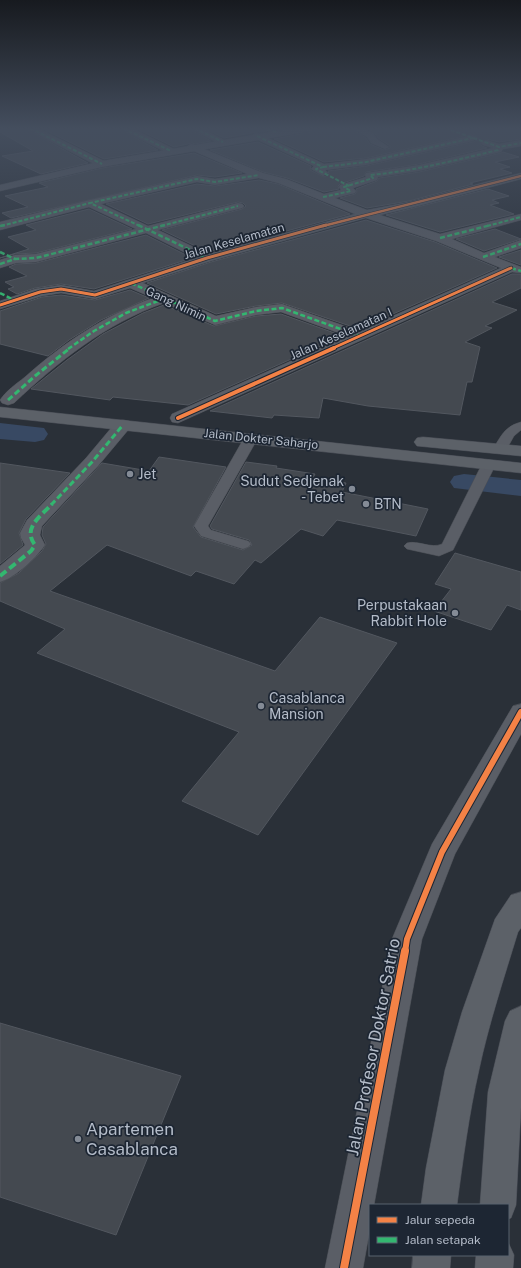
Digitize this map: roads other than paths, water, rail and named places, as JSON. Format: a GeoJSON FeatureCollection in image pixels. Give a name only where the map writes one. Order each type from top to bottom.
{"type":"FeatureCollection","features":[{"type":"Feature","properties":{"kind":"main road","name":"Jalan Dokter Saharjo"},"geometry":{"type":"LineString","coordinates":[[3,403],[178,418],[521,451]]}},
{"type":"Feature","properties":{"kind":"main road","name":"Jalan Dokter Saharjo"},"geometry":{"type":"LineString","coordinates":[[3,403],[123,425],[243,451],[488,464],[521,468]]}},
{"type":"Feature","properties":{"kind":"main road"},"geometry":{"type":"LineString","coordinates":[[439,1204],[444,1168],[462,1070],[493,961],[505,928],[521,904]]}},
{"type":"Feature","properties":{"kind":"main road"},"geometry":{"type":"LineString","coordinates":[[498,1204],[506,1092],[521,1022]]}},
{"type":"Feature","properties":{"kind":"main road"},"geometry":{"type":"LineString","coordinates":[[431,1268],[432,1256]]}},
{"type":"Feature","properties":{"kind":"main road"},"geometry":{"type":"LineString","coordinates":[[494,1268],[495,1256]]}},
{"type":"Feature","properties":{"kind":"street"},"geometry":{"type":"LineString","coordinates":[[0,226],[90,203],[161,187]]}},
{"type":"Feature","properties":{"kind":"street","name":"Jalan Keselamatan I"},"geometry":{"type":"LineString","coordinates":[[294,187],[366,214],[440,238],[483,257],[516,269]]}},
{"type":"Feature","properties":{"kind":"street"},"geometry":{"type":"LineString","coordinates":[[323,197],[351,191],[344,187]]}},
{"type":"Feature","properties":{"kind":"street","name":"Jalan Keselamatan"},"geometry":{"type":"LineString","coordinates":[[0,305],[40,292],[61,289],[95,295],[207,258],[366,214],[410,205],[478,187]]}},
{"type":"Feature","properties":{"kind":"street"},"geometry":{"type":"LineString","coordinates":[[90,203],[116,213],[174,244],[207,258]]}},
{"type":"Feature","properties":{"kind":"street"},"geometry":{"type":"LineString","coordinates":[[0,264],[15,259],[36,258],[238,206]]}},
{"type":"Feature","properties":{"kind":"street"},"geometry":{"type":"LineString","coordinates":[[440,238],[521,217]]}},
{"type":"Feature","properties":{"kind":"street"},"geometry":{"type":"LineString","coordinates":[[483,257],[521,244]]}},
{"type":"Feature","properties":{"kind":"street"},"geometry":{"type":"LineString","coordinates":[[0,252],[15,259]]}},
{"type":"Feature","properties":{"kind":"street","name":"Jalan Keselamatan I"},"geometry":{"type":"LineString","coordinates":[[178,418],[360,336],[516,269]]}},
{"type":"Feature","properties":{"kind":"street","name":"Gang Nimin"},"geometry":{"type":"LineString","coordinates":[[131,284],[216,321],[256,311],[282,308],[360,336]]}},
{"type":"Feature","properties":{"kind":"street"},"geometry":{"type":"LineString","coordinates":[[3,403],[50,363],[93,333],[126,313],[166,298]]}},
{"type":"Feature","properties":{"kind":"street"},"geometry":{"type":"LineString","coordinates":[[0,576],[31,551],[35,545],[30,538],[29,530],[92,462],[123,425]]}},
{"type":"Feature","properties":{"kind":"street","name":"Jalan Profesor Doktor Satrio"},"geometry":{"type":"LineString","coordinates":[[344,1268],[407,939],[442,852],[521,712]]}},
{"type":"Feature","properties":{"kind":"lane"},"geometry":{"type":"LineString","coordinates":[[500,449],[508,434],[514,428],[521,426]]}},
{"type":"Feature","properties":{"kind":"lane"},"geometry":{"type":"LineString","coordinates":[[243,451],[202,526],[206,533],[243,544]]}},
{"type":"Feature","properties":{"kind":"lane"},"geometry":{"type":"LineString","coordinates":[[412,546],[439,551],[448,547],[488,464]]}},
{"type":"Feature","properties":{"kind":"waterway"},"geometry":{"type":"LineString","coordinates":[[0,431],[35,434]]}},
{"type":"Feature","properties":{"kind":"waterway"},"geometry":{"type":"LineString","coordinates":[[464,482],[521,488]]}},
{"type":"Feature","properties":{"kind":"place","name":"Jet"},"geometry":{"type":"Point","coordinates":[130,474]}},
{"type":"Feature","properties":{"kind":"place","name":"Sudut Sedjenak - Tebet"},"geometry":{"type":"Point","coordinates":[352,489]}},
{"type":"Feature","properties":{"kind":"place","name":"BTN"},"geometry":{"type":"Point","coordinates":[366,504]}},
{"type":"Feature","properties":{"kind":"place","name":"Perpustakaan Rabbit Hole"},"geometry":{"type":"Point","coordinates":[455,613]}},
{"type":"Feature","properties":{"kind":"place","name":"Casablanca Mansion"},"geometry":{"type":"Point","coordinates":[261,706]}},
{"type":"Feature","properties":{"kind":"place","name":"Apartemen Casablanca"},"geometry":{"type":"Point","coordinates":[78,1139]}}]}
